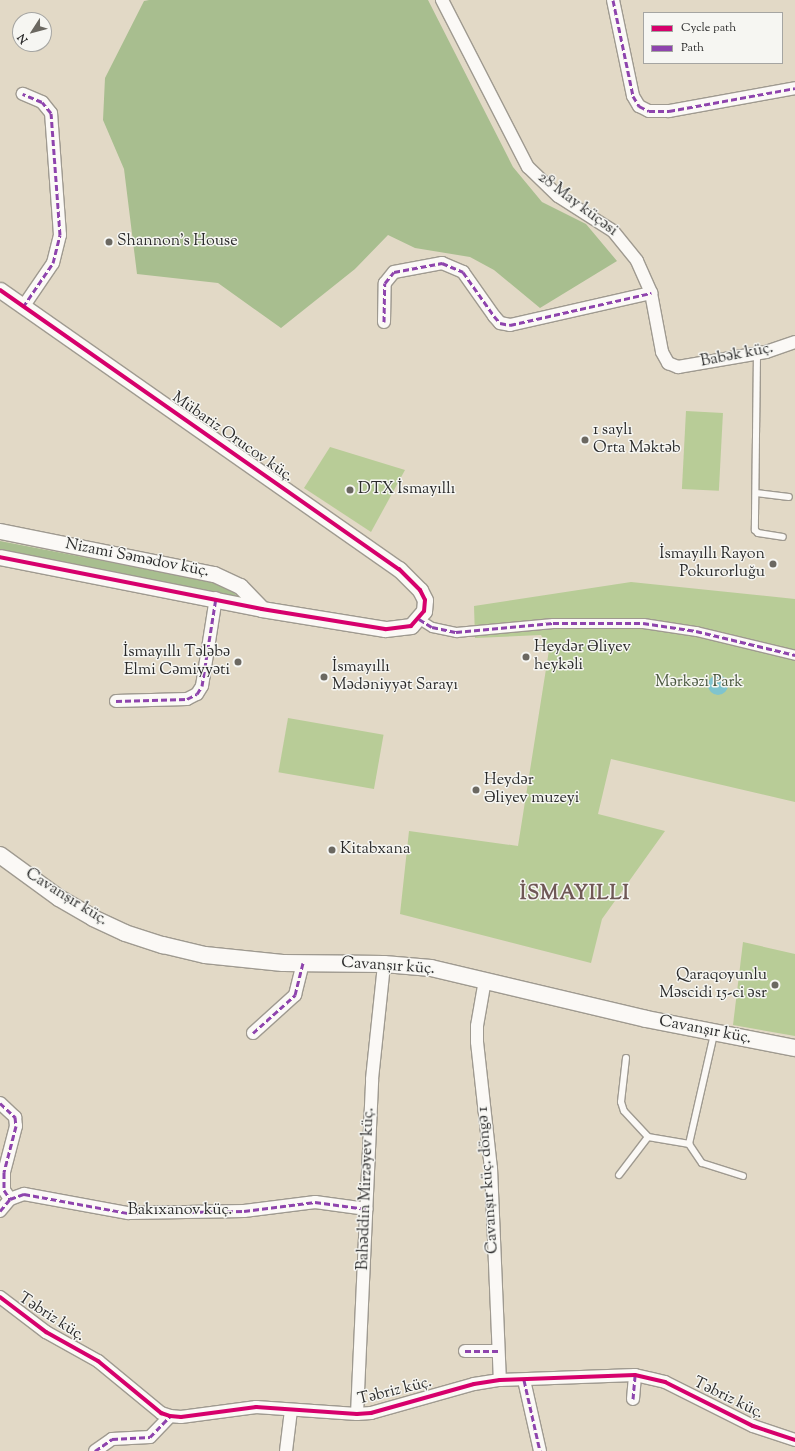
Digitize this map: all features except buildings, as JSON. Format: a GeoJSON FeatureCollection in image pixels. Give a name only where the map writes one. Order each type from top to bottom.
{"type":"FeatureCollection","features":[{"type":"Feature","properties":{"kind":"main road","name":"Cavanşır küç."},"geometry":{"type":"LineString","coordinates":[[0,855],[59,898],[125,933],[205,955],[303,963],[384,964],[431,968],[714,1034],[795,1048]]}},
{"type":"Feature","properties":{"kind":"street","name":"28 May küçəsi"},"geometry":{"type":"LineString","coordinates":[[442,0],[528,167],[558,196],[613,231],[637,261],[651,293],[664,357],[668,363],[678,367]]}},
{"type":"Feature","properties":{"kind":"street"},"geometry":{"type":"LineString","coordinates":[[613,0],[633,96],[639,106],[649,112],[669,111],[795,88]]}},
{"type":"Feature","properties":{"kind":"street"},"geometry":{"type":"LineString","coordinates":[[23,94],[42,102],[50,113],[60,235],[53,263],[23,307]]}},
{"type":"Feature","properties":{"kind":"street"},"geometry":{"type":"LineString","coordinates":[[384,322],[385,283],[394,272],[442,263],[463,272],[500,323],[510,325],[651,293]]}},
{"type":"Feature","properties":{"kind":"street","name":"Mübariz Orucov küç."},"geometry":{"type":"LineString","coordinates":[[0,290],[399,569],[420,590],[425,600],[424,611],[419,619]]}},
{"type":"Feature","properties":{"kind":"street","name":"Babək küç."},"geometry":{"type":"LineString","coordinates":[[678,367],[757,354],[795,342]]}},
{"type":"Feature","properties":{"kind":"street","name":"Nizami Səmədov küç."},"geometry":{"type":"LineString","coordinates":[[0,531],[214,574],[240,586],[262,609]]}},
{"type":"Feature","properties":{"kind":"street"},"geometry":{"type":"LineString","coordinates":[[0,556],[216,598],[262,609],[385,630],[401,629],[411,626],[419,619],[432,627],[456,632],[553,623],[643,623],[696,631],[795,655]]}},
{"type":"Feature","properties":{"kind":"street"},"geometry":{"type":"LineString","coordinates":[[116,701],[188,699],[197,694],[202,686],[216,598]]}},
{"type":"Feature","properties":{"kind":"street"},"geometry":{"type":"LineString","coordinates":[[253,1033],[295,995],[303,963]]}},
{"type":"Feature","properties":{"kind":"street","name":"Bahəddin Mirzəyev küç."},"geometry":{"type":"LineString","coordinates":[[356,1414],[367,1209],[372,1078],[384,964]]}},
{"type":"Feature","properties":{"kind":"street","name":"Cavanşır küç. döngə 1"},"geometry":{"type":"LineString","coordinates":[[485,980],[477,1026],[477,1042],[491,1168],[500,1380]]}},
{"type":"Feature","properties":{"kind":"street"},"geometry":{"type":"LineString","coordinates":[[0,1103],[15,1117],[16,1126],[4,1172],[4,1190],[10,1199],[0,1211]]}},
{"type":"Feature","properties":{"kind":"street","name":"Bakıxanov küç."},"geometry":{"type":"LineString","coordinates":[[10,1199],[24,1194],[77,1205],[128,1213],[244,1211],[315,1202],[367,1209]]}},
{"type":"Feature","properties":{"kind":"street","name":"Təbriz küç."},"geometry":{"type":"LineString","coordinates":[[0,1298],[46,1332],[98,1361],[161,1413],[170,1416],[181,1417],[256,1407],[356,1414],[371,1413],[474,1384],[500,1380],[635,1375],[665,1382],[754,1426],[795,1440]]}},
{"type":"Feature","properties":{"kind":"street"},"geometry":{"type":"LineString","coordinates":[[465,1351],[498,1351]]}},
{"type":"Feature","properties":{"kind":"street"},"geometry":{"type":"LineString","coordinates":[[633,1399],[635,1375]]}},
{"type":"Feature","properties":{"kind":"street"},"geometry":{"type":"LineString","coordinates":[[524,1380],[540,1451]]}},
{"type":"Feature","properties":{"kind":"street"},"geometry":{"type":"LineString","coordinates":[[286,1451],[291,1410]]}},
{"type":"Feature","properties":{"kind":"street"},"geometry":{"type":"LineString","coordinates":[[95,1451],[112,1439],[150,1437],[170,1416]]}},
{"type":"Feature","properties":{"kind":"lane"},"geometry":{"type":"LineString","coordinates":[[757,354],[755,530],[758,533],[783,537]]}},
{"type":"Feature","properties":{"kind":"lane"},"geometry":{"type":"LineString","coordinates":[[756,493],[789,497]]}},
{"type":"Feature","properties":{"kind":"lane"},"geometry":{"type":"LineString","coordinates":[[689,1144],[714,1034]]}},
{"type":"Feature","properties":{"kind":"lane"},"geometry":{"type":"LineString","coordinates":[[626,1058],[621,1102],[624,1111],[648,1137],[689,1144],[702,1163],[743,1176]]}},
{"type":"Feature","properties":{"kind":"lane"},"geometry":{"type":"LineString","coordinates":[[620,1175],[648,1137]]}},
{"type":"Feature","properties":{"kind":"green space"},"geometry":{"type":"Polygon","coordinates":[[[428,0],[513,167],[542,202],[586,224],[617,261],[540,308],[494,270],[470,257],[415,248],[388,235],[355,269],[281,328],[218,283],[137,274],[124,169],[103,120],[105,78],[144,1],[428,0]]]}},
{"type":"Feature","properties":{"kind":"green space"},"geometry":{"type":"Polygon","coordinates":[[[686,411],[723,413],[719,491],[682,489],[686,411]]]}},
{"type":"Feature","properties":{"kind":"green space"},"geometry":{"type":"Polygon","coordinates":[[[330,447],[405,470],[371,532],[304,488],[330,447]]]}},
{"type":"Feature","properties":{"kind":"green space"},"geometry":{"type":"Polygon","coordinates":[[[0,541],[223,584],[240,598],[0,551],[0,541]]]}},
{"type":"Feature","properties":{"kind":"green space","name":"Mərkəzi Park"},"geometry":{"type":"Polygon","coordinates":[[[631,582],[795,599],[795,802],[611,759],[598,814],[665,831],[602,919],[591,963],[400,914],[409,831],[518,846],[549,650],[541,635],[475,638],[474,606],[631,582]]]}},
{"type":"Feature","properties":{"kind":"green space"},"geometry":{"type":"Polygon","coordinates":[[[288,718],[384,735],[374,789],[278,772],[288,718]]]}},
{"type":"Feature","properties":{"kind":"green space"},"geometry":{"type":"Polygon","coordinates":[[[743,942],[795,954],[795,1036],[733,1025],[743,942]]]}},
{"type":"Feature","properties":{"kind":"water"},"geometry":{"type":"Polygon","coordinates":[[[718,675],[725,678],[728,685],[725,692],[718,695],[711,692],[708,685],[711,678],[718,675]]]}},
{"type":"Feature","properties":{"kind":"marked path"},"geometry":{"type":"LineString","coordinates":[[613,0],[633,96],[639,106],[649,111],[669,111],[795,88]]}},
{"type":"Feature","properties":{"kind":"marked path"},"geometry":{"type":"LineString","coordinates":[[23,94],[42,102],[51,113],[60,235],[53,263],[23,307]]}},
{"type":"Feature","properties":{"kind":"marked path"},"geometry":{"type":"LineString","coordinates":[[384,322],[385,283],[394,272],[442,263],[463,272],[500,323],[510,325],[651,293]]}},
{"type":"Feature","properties":{"kind":"marked path"},"geometry":{"type":"LineString","coordinates":[[116,701],[187,699],[197,694],[202,686],[216,598]]}},
{"type":"Feature","properties":{"kind":"marked path"},"geometry":{"type":"LineString","coordinates":[[419,619],[432,627],[456,632],[553,623],[643,623],[696,631],[795,655]]}},
{"type":"Feature","properties":{"kind":"marked path"},"geometry":{"type":"LineString","coordinates":[[253,1033],[295,995],[303,963]]}},
{"type":"Feature","properties":{"kind":"marked path"},"geometry":{"type":"LineString","coordinates":[[0,1103],[15,1117],[16,1126],[4,1172],[4,1190],[10,1199]]}},
{"type":"Feature","properties":{"kind":"marked path"},"geometry":{"type":"LineString","coordinates":[[0,1211],[10,1199],[24,1194],[128,1213],[244,1211],[315,1202],[367,1209]]}},
{"type":"Feature","properties":{"kind":"marked path"},"geometry":{"type":"LineString","coordinates":[[465,1351],[498,1351]]}},
{"type":"Feature","properties":{"kind":"marked path"},"geometry":{"type":"LineString","coordinates":[[633,1399],[635,1375]]}},
{"type":"Feature","properties":{"kind":"marked path"},"geometry":{"type":"LineString","coordinates":[[524,1380],[540,1451]]}},
{"type":"Feature","properties":{"kind":"marked path"},"geometry":{"type":"LineString","coordinates":[[95,1451],[112,1439],[150,1437],[170,1416]]}},
{"type":"Feature","properties":{"kind":"cycle path"},"geometry":{"type":"LineString","coordinates":[[0,290],[399,569],[420,590],[425,600],[424,611],[411,626],[385,629],[262,609],[0,557]]}},
{"type":"Feature","properties":{"kind":"cycle path"},"geometry":{"type":"LineString","coordinates":[[0,1297],[46,1332],[98,1361],[161,1413],[170,1416],[181,1417],[256,1407],[357,1414],[371,1413],[474,1384],[500,1380],[635,1375],[665,1382],[753,1426],[795,1440]]}},
{"type":"Feature","properties":{"kind":"place","name":"Shannon's House"},"geometry":{"type":"Point","coordinates":[109,242]}},
{"type":"Feature","properties":{"kind":"place","name":"1 saylı Orta Məktəb"},"geometry":{"type":"Point","coordinates":[585,440]}},
{"type":"Feature","properties":{"kind":"place","name":"DTX İsmayıllı"},"geometry":{"type":"Point","coordinates":[350,490]}},
{"type":"Feature","properties":{"kind":"place","name":"İsmayıllı Rayon Pokurorluğu"},"geometry":{"type":"Point","coordinates":[773,564]}},
{"type":"Feature","properties":{"kind":"place","name":"Heydər Əliyev heykəli"},"geometry":{"type":"Point","coordinates":[526,657]}},
{"type":"Feature","properties":{"kind":"place","name":"İsmayıllı Tələbə Elmi Cəmiyyəti"},"geometry":{"type":"Point","coordinates":[238,662]}},
{"type":"Feature","properties":{"kind":"place","name":"İsmayıllı Mədəniyyət Sarayı"},"geometry":{"type":"Point","coordinates":[324,677]}},
{"type":"Feature","properties":{"kind":"place","name":"Heydər Əliyev muzeyi"},"geometry":{"type":"Point","coordinates":[476,790]}},
{"type":"Feature","properties":{"kind":"place","name":"Kitabxana"},"geometry":{"type":"Point","coordinates":[332,850]}},
{"type":"Feature","properties":{"kind":"place","name":"Qaraqoyunlu Məscidi 15-ci əsr"},"geometry":{"type":"Point","coordinates":[775,985]}},
{"type":"Feature","properties":{"kind":"district","name":"İSMAYILLI"},"geometry":{"type":"Point","coordinates":[575,894]}}]}
